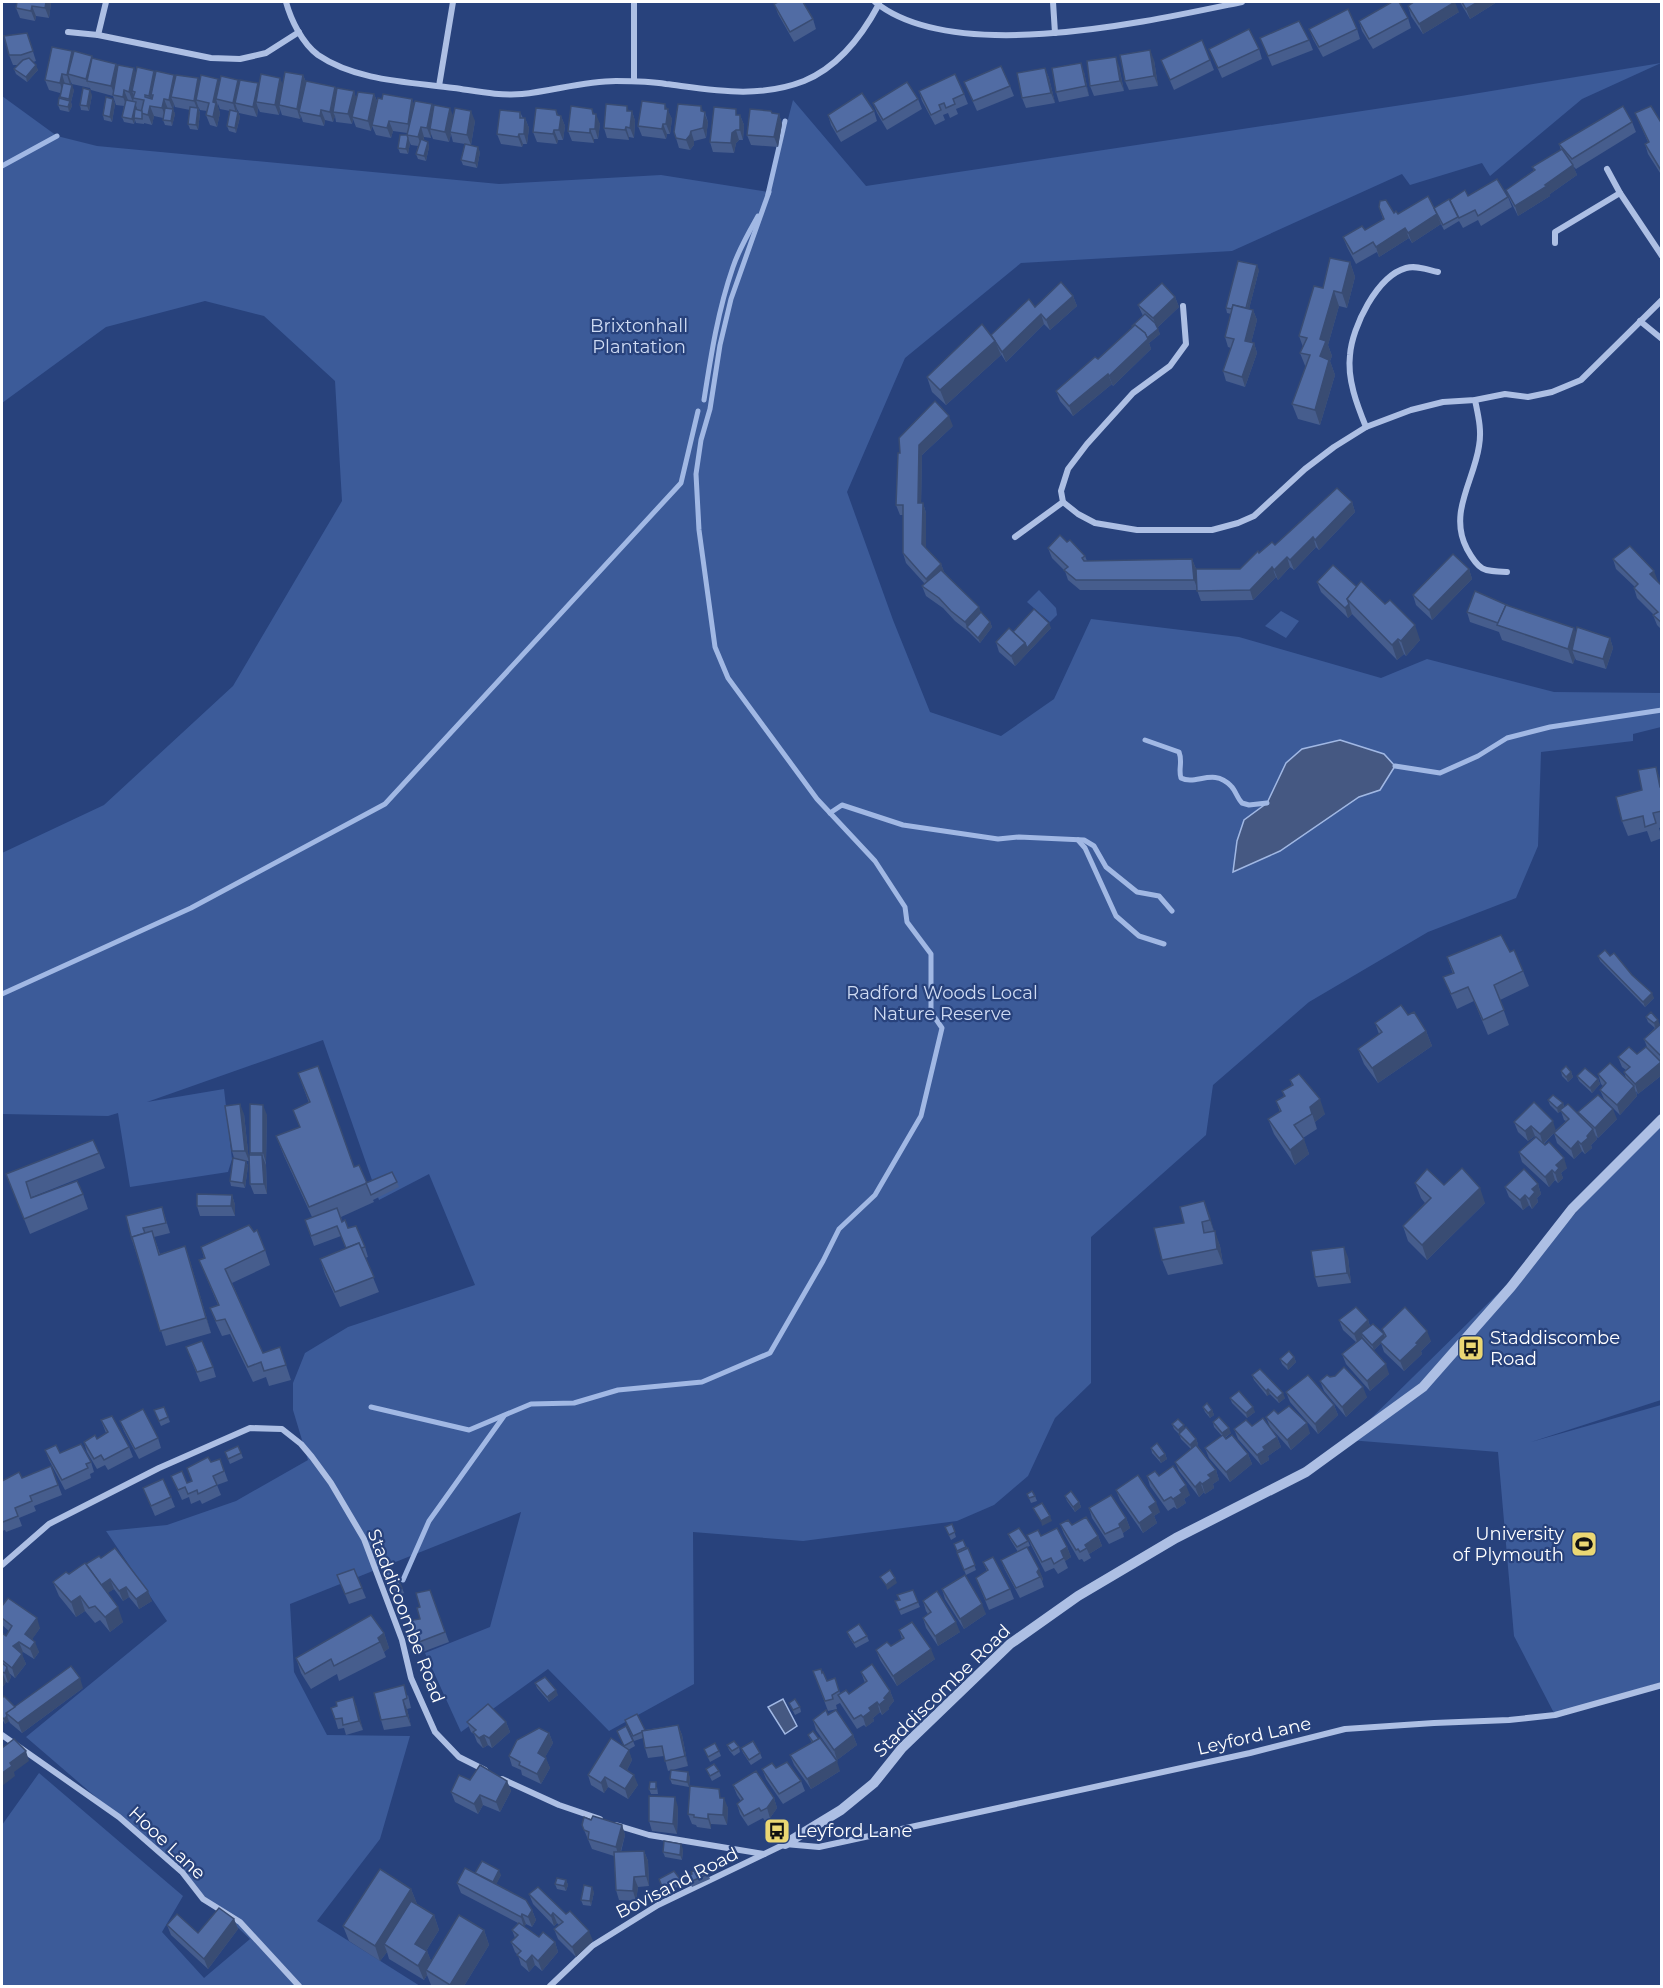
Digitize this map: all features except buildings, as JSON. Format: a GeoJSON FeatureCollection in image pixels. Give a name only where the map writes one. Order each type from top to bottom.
{"type":"FeatureCollection","features":[{"type":"Feature","properties":{"kind":"street"},"geometry":{"type":"LineString","coordinates":[[98,35],[106,2]]}},
{"type":"Feature","properties":{"kind":"street"},"geometry":{"type":"LineString","coordinates":[[286,2],[290,16],[299,32],[317,54],[341,67],[368,75],[439,86],[520,94],[602,81],[634,81],[735,93],[771,91],[806,80],[836,61],[856,40],[877,3],[899,17],[934,29],[1020,35],[1055,33],[1170,16],[1242,2]]}},
{"type":"Feature","properties":{"kind":"street"},"geometry":{"type":"LineString","coordinates":[[439,86],[453,2]]}},
{"type":"Feature","properties":{"kind":"street"},"geometry":{"type":"LineString","coordinates":[[634,2],[634,81]]}},
{"type":"Feature","properties":{"kind":"street"},"geometry":{"type":"LineString","coordinates":[[1053,2],[1055,33]]}},
{"type":"Feature","properties":{"kind":"street"},"geometry":{"type":"LineString","coordinates":[[68,32],[98,35],[211,57],[240,59],[266,53],[299,32]]}},
{"type":"Feature","properties":{"kind":"street"},"geometry":{"type":"LineString","coordinates":[[1607,169],[1620,193],[1662,256]]}},
{"type":"Feature","properties":{"kind":"street"},"geometry":{"type":"LineString","coordinates":[[1555,243],[1555,232],[1620,193]]}},
{"type":"Feature","properties":{"kind":"street"},"geometry":{"type":"LineString","coordinates":[[1366,427],[1355,400],[1351,376],[1349,356],[1355,332],[1371,298],[1386,280],[1406,268],[1419,267],[1438,272]]}},
{"type":"Feature","properties":{"kind":"street"},"geometry":{"type":"LineString","coordinates":[[1183,306],[1186,344],[1170,366],[1133,393],[1087,444],[1068,469],[1061,491],[1063,502],[1078,514],[1095,523],[1137,530],[1212,530],[1238,523],[1254,516],[1305,469],[1366,427],[1411,410],[1443,402],[1475,400],[1505,394],[1528,397],[1552,392],[1581,380],[1662,300]]}},
{"type":"Feature","properties":{"kind":"street"},"geometry":{"type":"LineString","coordinates":[[1640,321],[1662,339]]}},
{"type":"Feature","properties":{"kind":"street"},"geometry":{"type":"LineString","coordinates":[[1475,400],[1480,426],[1479,447],[1463,497],[1459,522],[1464,544],[1475,564],[1485,571],[1507,573]]}},
{"type":"Feature","properties":{"kind":"street"},"geometry":{"type":"LineString","coordinates":[[1016,537],[1063,502]]}},
{"type":"Feature","properties":{"kind":"street","name":"Staddiscombe Road"},"geometry":{"type":"LineString","coordinates":[[765,1855],[841,1810],[874,1783],[902,1748],[1020,1637],[1078,1596],[1176,1538],[1306,1472],[1423,1387],[1511,1287],[1572,1209],[1662,1119]]}},
{"type":"Feature","properties":{"kind":"street","name":"Staddicoombe Road"},"geometry":{"type":"LineString","coordinates":[[2,1565],[49,1524],[150,1473],[250,1428],[282,1429],[301,1444],[312,1457],[331,1483],[364,1539],[402,1640],[411,1678],[435,1732],[459,1757],[559,1805],[630,1830],[765,1855]]}},
{"type":"Feature","properties":{"kind":"street","name":"Leyford Lane"},"geometry":{"type":"LineString","coordinates":[[785,1844],[819,1847],[831,1845],[1250,1753],[1345,1729],[1556,1716],[1662,1685]]}},
{"type":"Feature","properties":{"kind":"street","name":"Hooe Lane"},"geometry":{"type":"LineString","coordinates":[[2,1735],[119,1817],[182,1872],[203,1899],[240,1922],[299,1986]]}},
{"type":"Feature","properties":{"kind":"street","name":"Bovisand Road"},"geometry":{"type":"LineString","coordinates":[[550,1986],[592,1946],[649,1911],[765,1855]]}},
{"type":"Feature","properties":{"kind":"green space","name":"Radford Woods Local Nature Reserve"},"geometry":{"type":"Polygon","coordinates":[[[1661,63],[1582,99],[1490,176],[1482,163],[1410,185],[1402,174],[1232,251],[1021,263],[905,358],[847,492],[893,620],[930,712],[1001,736],[1054,699],[1091,619],[1239,637],[1381,678],[1427,659],[1554,692],[1661,693],[1661,727],[1633,734],[1633,741],[1541,752],[1538,846],[1516,898],[1428,932],[1309,1002],[1213,1085],[1206,1135],[1091,1237],[1091,1383],[1055,1418],[1028,1476],[994,1505],[957,1521],[803,1541],[693,1532],[694,1684],[609,1731],[548,1669],[461,1732],[425,1653],[490,1627],[521,1512],[290,1604],[294,1672],[327,1735],[410,1736],[380,1839],[317,1921],[420,1986],[2,1986],[2,1825],[39,1773],[183,1896],[162,1932],[204,1978],[250,1939],[119,1817],[26,1737],[167,1621],[106,1531],[167,1525],[236,1501],[308,1460],[293,1410],[293,1383],[305,1353],[348,1327],[475,1285],[429,1174],[379,1200],[323,1040],[147,1102],[224,1089],[232,1159],[228,1172],[130,1187],[118,1113],[108,1116],[2,1114],[2,853],[104,805],[233,686],[342,501],[335,381],[264,316],[205,301],[106,327],[2,403],[2,96],[57,136],[97,146],[499,184],[661,175],[769,192],[793,100],[866,186],[1461,96],[1661,63]]]}},
{"type":"Feature","properties":{"kind":"green space"},"geometry":{"type":"Polygon","coordinates":[[[1039,590],[1056,608],[1057,615],[1050,622],[1027,602],[1039,590]]]}},
{"type":"Feature","properties":{"kind":"green space"},"geometry":{"type":"Polygon","coordinates":[[[1281,611],[1299,621],[1286,638],[1265,626],[1281,611]]]}},
{"type":"Feature","properties":{"kind":"green space"},"geometry":{"type":"Polygon","coordinates":[[[1661,1120],[1661,1400],[1531,1442],[1661,1405],[1661,1682],[1555,1715],[1514,1636],[1498,1452],[1349,1440],[1538,1254],[1661,1120]]]}},
{"type":"Feature","properties":{"kind":"shaded area"},"geometry":{"type":"Polygon","coordinates":[[[1340,740],[1384,754],[1395,766],[1380,790],[1359,797],[1280,851],[1233,872],[1237,841],[1244,820],[1267,803],[1286,763],[1302,749],[1340,740]]]}},
{"type":"Feature","properties":{"kind":"shaded area"},"geometry":{"type":"Polygon","coordinates":[[[783,1699],[797,1726],[785,1734],[768,1707],[783,1699]]]}},
{"type":"Feature","properties":{"kind":"waterway"},"geometry":{"type":"LineString","coordinates":[[768,194],[785,121]]}},
{"type":"Feature","properties":{"kind":"waterway"},"geometry":{"type":"LineString","coordinates":[[2,166],[57,136]]}},
{"type":"Feature","properties":{"kind":"waterway"},"geometry":{"type":"LineString","coordinates":[[371,1407],[469,1430],[531,1404],[574,1403],[618,1390],[702,1382],[770,1353],[839,1229],[875,1195],[921,1116],[942,1028],[931,1012],[931,954],[907,922],[905,907],[875,861],[817,799],[728,678],[715,647],[699,530],[696,474],[731,299],[769,192]]}},
{"type":"Feature","properties":{"kind":"waterway"},"geometry":{"type":"LineString","coordinates":[[704,400],[723,300],[738,254],[758,216]]}},
{"type":"Feature","properties":{"kind":"waterway"},"geometry":{"type":"LineString","coordinates":[[2,994],[191,908],[385,804],[681,483],[698,411]]}},
{"type":"Feature","properties":{"kind":"waterway"},"geometry":{"type":"LineString","coordinates":[[1395,766],[1440,773],[1478,756],[1507,738],[1550,727],[1662,710]]}},
{"type":"Feature","properties":{"kind":"waterway"},"geometry":{"type":"LineString","coordinates":[[1145,740],[1179,752],[1181,778],[1187,780],[1218,778],[1231,786],[1242,803],[1249,805],[1267,803]]}},
{"type":"Feature","properties":{"kind":"waterway"},"geometry":{"type":"LineString","coordinates":[[830,813],[842,805],[903,825],[998,839],[1019,837],[1084,840],[1094,846],[1106,867],[1137,892],[1159,896],[1172,911]]}},
{"type":"Feature","properties":{"kind":"waterway"},"geometry":{"type":"LineString","coordinates":[[1078,840],[1085,848],[1116,916],[1139,936],[1164,944]]}},
{"type":"Feature","properties":{"kind":"waterway"},"geometry":{"type":"LineString","coordinates":[[403,1580],[429,1521],[504,1416]]}},
{"type":"Feature","properties":{"kind":"place","name":"Staddiscombe Road"},"geometry":{"type":"Point","coordinates":[1471,1348]}},
{"type":"Feature","properties":{"kind":"place","name":"University of Plymouth"},"geometry":{"type":"Point","coordinates":[1584,1544]}},
{"type":"Feature","properties":{"kind":"place","name":"Leyford Lane"},"geometry":{"type":"Point","coordinates":[777,1831]}},
{"type":"Feature","properties":{"kind":"park label","name":"Brixtonhall Plantation"},"geometry":{"type":"Point","coordinates":[639,336]}}]}
